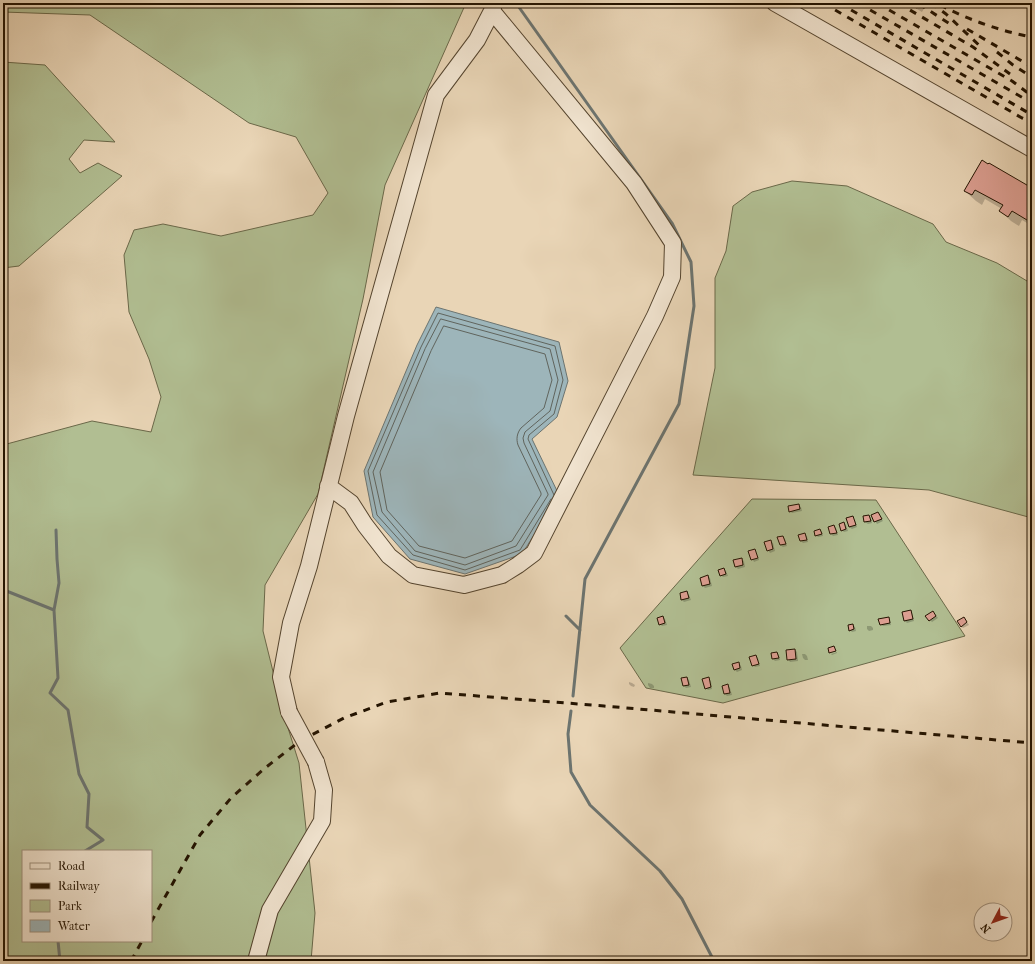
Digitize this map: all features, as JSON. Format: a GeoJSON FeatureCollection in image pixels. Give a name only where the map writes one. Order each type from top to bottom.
{"type":"FeatureCollection","features":[{"type":"Feature","properties":{"kind":"street"},"geometry":{"type":"LineString","coordinates":[[775,3],[1032,149]]}},
{"type":"Feature","properties":{"kind":"street"},"geometry":{"type":"LineString","coordinates":[[256,961],[270,910],[322,821],[324,790],[316,762],[289,712],[281,677],[291,623],[308,566],[328,486],[346,416],[436,95],[477,40],[493,7],[634,182],[673,243],[672,277],[655,316],[534,553],[502,575],[464,585],[413,575],[389,556],[351,503],[328,486]]}},
{"type":"Feature","properties":{"kind":"green space"},"geometry":{"type":"Polygon","coordinates":[[[3,3],[466,3],[385,185],[363,299],[318,494],[265,585],[263,631],[283,712],[299,763],[315,913],[311,961],[3,961],[3,445],[92,421],[151,432],[161,397],[149,359],[129,312],[124,255],[134,230],[163,224],[221,236],[313,215],[328,193],[296,137],[249,123],[90,15],[3,12],[3,3]]]}},
{"type":"Feature","properties":{"kind":"green space"},"geometry":{"type":"Polygon","coordinates":[[[3,62],[45,65],[115,142],[84,140],[69,159],[80,173],[98,163],[122,176],[19,266],[3,268],[3,62]]]}},
{"type":"Feature","properties":{"kind":"green space"},"geometry":{"type":"Polygon","coordinates":[[[792,181],[847,186],[933,224],[946,242],[997,263],[1032,284],[1032,518],[929,490],[693,475],[715,368],[715,278],[726,251],[733,206],[752,192],[792,181]]]}},
{"type":"Feature","properties":{"kind":"green space"},"geometry":{"type":"Polygon","coordinates":[[[752,499],[876,500],[965,636],[723,703],[646,688],[620,648],[752,499]]]}},
{"type":"Feature","properties":{"kind":"water"},"geometry":{"type":"Polygon","coordinates":[[[436,307],[559,342],[568,381],[557,417],[532,439],[559,495],[522,554],[465,574],[410,559],[373,517],[364,471],[417,345],[436,307]]]}},
{"type":"Feature","properties":{"kind":"building"},"geometry":{"type":"Polygon","coordinates":[[[909,3],[920,3],[917,8],[909,3]]]}},
{"type":"Feature","properties":{"kind":"building"},"geometry":{"type":"Polygon","coordinates":[[[982,160],[1032,188],[1032,223],[1012,211],[1008,217],[999,211],[1003,205],[975,190],[972,195],[964,191],[982,160]]]}},
{"type":"Feature","properties":{"kind":"building"},"geometry":{"type":"Polygon","coordinates":[[[799,504],[800,509],[789,512],[788,506],[799,504]]]}},
{"type":"Feature","properties":{"kind":"building"},"geometry":{"type":"Polygon","coordinates":[[[878,512],[882,519],[874,522],[871,515],[878,512]]]}},
{"type":"Feature","properties":{"kind":"building"},"geometry":{"type":"Polygon","coordinates":[[[869,515],[871,521],[864,522],[863,516],[869,515]]]}},
{"type":"Feature","properties":{"kind":"building"},"geometry":{"type":"Polygon","coordinates":[[[853,516],[856,525],[849,527],[846,518],[853,516]]]}},
{"type":"Feature","properties":{"kind":"building"},"geometry":{"type":"Polygon","coordinates":[[[844,522],[846,529],[841,531],[839,524],[844,522]]]}},
{"type":"Feature","properties":{"kind":"building"},"geometry":{"type":"Polygon","coordinates":[[[834,525],[837,533],[830,534],[828,527],[834,525]]]}},
{"type":"Feature","properties":{"kind":"building"},"geometry":{"type":"Polygon","coordinates":[[[820,529],[822,534],[815,536],[814,531],[820,529]]]}},
{"type":"Feature","properties":{"kind":"building"},"geometry":{"type":"Polygon","coordinates":[[[805,533],[807,540],[800,541],[798,535],[805,533]]]}},
{"type":"Feature","properties":{"kind":"building"},"geometry":{"type":"Polygon","coordinates":[[[783,536],[786,544],[780,545],[777,537],[783,536]]]}},
{"type":"Feature","properties":{"kind":"building"},"geometry":{"type":"Polygon","coordinates":[[[771,540],[773,549],[767,551],[764,542],[771,540]]]}},
{"type":"Feature","properties":{"kind":"building"},"geometry":{"type":"Polygon","coordinates":[[[755,549],[758,558],[751,560],[748,551],[755,549]]]}},
{"type":"Feature","properties":{"kind":"building"},"geometry":{"type":"Polygon","coordinates":[[[742,558],[743,565],[735,567],[733,560],[742,558]]]}},
{"type":"Feature","properties":{"kind":"building"},"geometry":{"type":"Polygon","coordinates":[[[724,568],[726,574],[720,576],[718,570],[724,568]]]}},
{"type":"Feature","properties":{"kind":"building"},"geometry":{"type":"Polygon","coordinates":[[[708,575],[710,584],[702,586],[700,578],[708,575]]]}},
{"type":"Feature","properties":{"kind":"building"},"geometry":{"type":"Polygon","coordinates":[[[687,591],[689,598],[681,600],[680,593],[687,591]]]}},
{"type":"Feature","properties":{"kind":"building"},"geometry":{"type":"Polygon","coordinates":[[[911,610],[913,619],[904,621],[902,612],[911,610]]]}},
{"type":"Feature","properties":{"kind":"building"},"geometry":{"type":"Polygon","coordinates":[[[933,611],[936,616],[929,621],[925,616],[933,611]]]}},
{"type":"Feature","properties":{"kind":"building"},"geometry":{"type":"Polygon","coordinates":[[[663,616],[665,623],[659,625],[657,618],[663,616]]]}},
{"type":"Feature","properties":{"kind":"building"},"geometry":{"type":"Polygon","coordinates":[[[889,617],[890,623],[880,625],[878,619],[889,617]]]}},
{"type":"Feature","properties":{"kind":"building"},"geometry":{"type":"Polygon","coordinates":[[[964,617],[967,622],[961,627],[957,621],[964,617]]]}},
{"type":"Feature","properties":{"kind":"building"},"geometry":{"type":"Polygon","coordinates":[[[853,624],[854,629],[849,631],[848,625],[853,624]]]}},
{"type":"Feature","properties":{"kind":"building"},"geometry":{"type":"Polygon","coordinates":[[[834,646],[836,651],[829,653],[828,648],[834,646]]]}},
{"type":"Feature","properties":{"kind":"building"},"geometry":{"type":"Polygon","coordinates":[[[795,649],[796,659],[787,660],[786,650],[795,649]]]}},
{"type":"Feature","properties":{"kind":"building"},"geometry":{"type":"Polygon","coordinates":[[[777,652],[779,658],[772,659],[771,653],[777,652]]]}},
{"type":"Feature","properties":{"kind":"building"},"geometry":{"type":"Polygon","coordinates":[[[756,655],[759,664],[752,666],[749,657],[756,655]]]}},
{"type":"Feature","properties":{"kind":"building"},"geometry":{"type":"Polygon","coordinates":[[[739,662],[740,668],[734,670],[732,664],[739,662]]]}},
{"type":"Feature","properties":{"kind":"building"},"geometry":{"type":"Polygon","coordinates":[[[687,677],[689,685],[683,686],[681,678],[687,677]]]}},
{"type":"Feature","properties":{"kind":"building"},"geometry":{"type":"Polygon","coordinates":[[[709,677],[711,687],[705,689],[702,679],[709,677]]]}},
{"type":"Feature","properties":{"kind":"building"},"geometry":{"type":"Polygon","coordinates":[[[728,684],[730,693],[724,694],[722,686],[728,684]]]}},
{"type":"Feature","properties":{"kind":"waterway"},"geometry":{"type":"LineString","coordinates":[[516,3],[672,223],[691,262],[694,306],[679,404],[585,579],[573,696]]}},
{"type":"Feature","properties":{"kind":"waterway"},"geometry":{"type":"LineString","coordinates":[[54,610],[59,583],[56,530]]}},
{"type":"Feature","properties":{"kind":"waterway"},"geometry":{"type":"LineString","coordinates":[[3,591],[4,590],[54,610],[58,678],[50,693],[68,710],[79,774],[89,794],[87,827],[103,840],[87,850]]}},
{"type":"Feature","properties":{"kind":"waterway"},"geometry":{"type":"LineString","coordinates":[[566,616],[580,630]]}},
{"type":"Feature","properties":{"kind":"waterway"},"geometry":{"type":"LineString","coordinates":[[571,711],[568,734],[571,772],[590,805],[660,871],[682,899],[714,961]]}},
{"type":"Feature","properties":{"kind":"waterway"},"geometry":{"type":"LineString","coordinates":[[58,942],[60,961]]}},
{"type":"Feature","properties":{"kind":"railway"},"geometry":{"type":"LineString","coordinates":[[823,3],[1022,118],[1032,122]]}},
{"type":"Feature","properties":{"kind":"railway"},"geometry":{"type":"LineString","coordinates":[[839,3],[1032,115]]}},
{"type":"Feature","properties":{"kind":"railway"},"geometry":{"type":"LineString","coordinates":[[858,3],[1032,103]]}},
{"type":"Feature","properties":{"kind":"railway"},"geometry":{"type":"LineString","coordinates":[[877,3],[1012,81],[1032,96]]}},
{"type":"Feature","properties":{"kind":"railway"},"geometry":{"type":"LineString","coordinates":[[898,3],[973,47],[1010,74]]}},
{"type":"Feature","properties":{"kind":"railway"},"geometry":{"type":"LineString","coordinates":[[931,3],[946,14],[982,48]]}},
{"type":"Feature","properties":{"kind":"railway"},"geometry":{"type":"LineString","coordinates":[[919,4],[950,24]]}},
{"type":"Feature","properties":{"kind":"railway"},"geometry":{"type":"LineString","coordinates":[[940,5],[985,24],[1008,32],[1032,37]]}},
{"type":"Feature","properties":{"kind":"railway"},"geometry":{"type":"LineString","coordinates":[[967,29],[1032,67]]}},
{"type":"Feature","properties":{"kind":"railway"},"geometry":{"type":"LineString","coordinates":[[997,52],[1013,65],[1032,77]]}},
{"type":"Feature","properties":{"kind":"railway"},"geometry":{"type":"LineString","coordinates":[[152,920],[200,835],[231,798],[265,768],[300,741],[344,718],[387,702],[440,693],[1032,743]]}},
{"type":"Feature","properties":{"kind":"railway"},"geometry":{"type":"LineString","coordinates":[[131,961],[141,942]]}}]}
